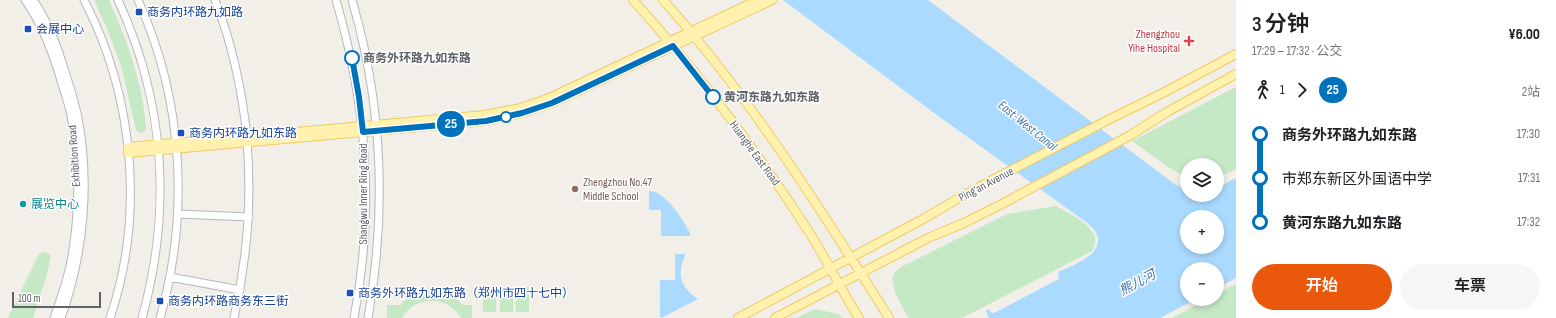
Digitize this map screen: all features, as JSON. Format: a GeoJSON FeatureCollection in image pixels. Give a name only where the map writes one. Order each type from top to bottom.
{"type":"FeatureCollection","features":[{"type":"Feature","properties":{"kind":"main road","name":"Huanghe East Road"},"geometry":{"type":"LineString","coordinates":[[634,0],[671,43],[753,150],[797,213],[859,318]]}},
{"type":"Feature","properties":{"kind":"main road","name":"Huanghe East Road"},"geometry":{"type":"LineString","coordinates":[[663,0],[692,34],[763,126],[811,195],[889,318]]}},
{"type":"Feature","properties":{"kind":"main road"},"geometry":{"type":"LineString","coordinates":[[692,34],[758,0]]}},
{"type":"Feature","properties":{"kind":"main road"},"geometry":{"type":"LineString","coordinates":[[128,150],[377,128],[485,115],[521,108],[549,98],[769,1]]}},
{"type":"Feature","properties":{"kind":"main road","name":"Ping'an Avenue"},"geometry":{"type":"LineString","coordinates":[[738,318],[1000,176],[1236,54]]}},
{"type":"Feature","properties":{"kind":"main road","name":"Ping'an Avenue"},"geometry":{"type":"LineString","coordinates":[[775,318],[928,238],[964,223],[1024,192],[1129,136],[1167,112],[1236,74]]}},
{"type":"Feature","properties":{"kind":"street","name":"Exhibition Road"},"geometry":{"type":"LineString","coordinates":[[25,0],[38,21],[55,61],[70,115],[75,148],[76,199],[73,245],[66,280],[54,318]]}},
{"type":"Feature","properties":{"kind":"street","name":"Exhibition Road"},"geometry":{"type":"LineString","coordinates":[[33,0],[44,18],[61,59],[77,113],[82,147],[83,199],[80,246],[73,282],[61,318]]}},
{"type":"Feature","properties":{"kind":"street"},"geometry":{"type":"LineString","coordinates":[[84,0],[97,27],[112,67],[120,99],[128,150],[130,186],[129,226],[121,277],[110,318]]}},
{"type":"Feature","properties":{"kind":"street"},"geometry":{"type":"LineString","coordinates":[[118,0],[137,46],[146,78],[158,148],[160,186],[159,229],[154,267],[142,318]]}},
{"type":"Feature","properties":{"kind":"street"},"geometry":{"type":"LineString","coordinates":[[138,0],[154,40],[164,74],[176,146],[178,214],[170,277],[160,318]]}},
{"type":"Feature","properties":{"kind":"street"},"geometry":{"type":"LineString","coordinates":[[214,0],[234,62],[241,92],[249,163],[249,217],[247,243],[234,318]]}},
{"type":"Feature","properties":{"kind":"street","name":"Shangwu Inner Ring Road"},"geometry":{"type":"LineString","coordinates":[[336,0],[352,58],[359,97],[365,161],[365,226],[362,266],[354,318]]}},
{"type":"Feature","properties":{"kind":"street","name":"Shangwu Inner Ring Road"},"geometry":{"type":"LineString","coordinates":[[352,0],[370,74],[377,128],[379,227],[376,267],[368,318]]}},
{"type":"Feature","properties":{"kind":"street"},"geometry":{"type":"LineString","coordinates":[[178,214],[249,217]]}},
{"type":"Feature","properties":{"kind":"street"},"geometry":{"type":"LineString","coordinates":[[170,277],[240,290]]}},
{"type":"Feature","properties":{"kind":"green space"},"geometry":{"type":"Polygon","coordinates":[[[94,0],[109,0],[128,46],[138,79],[144,112],[146,128],[145,131],[141,133],[136,130],[121,66],[108,31],[94,0]]]}},
{"type":"Feature","properties":{"kind":"green space"},"geometry":{"type":"Polygon","coordinates":[[[1236,87],[1236,169],[1224,175],[1224,158],[1180,158],[1180,174],[1132,141],[1236,87]]]}},
{"type":"Feature","properties":{"kind":"green space"},"geometry":{"type":"Polygon","coordinates":[[[1056,206],[1078,218],[1091,229],[1095,243],[1092,251],[962,318],[909,318],[896,295],[893,282],[895,272],[903,266],[1007,214],[1056,206]]]}},
{"type":"Feature","properties":{"kind":"green space"},"geometry":{"type":"Polygon","coordinates":[[[43,252],[51,255],[47,274],[33,318],[8,318],[39,254],[43,252]]]}},
{"type":"Feature","properties":{"kind":"green space"},"geometry":{"type":"Polygon","coordinates":[[[1236,284],[1236,318],[1172,318],[1195,306],[1224,306],[1224,290],[1236,284]]]}},
{"type":"Feature","properties":{"kind":"green space"},"geometry":{"type":"Polygon","coordinates":[[[483,287],[496,287],[496,312],[483,312],[483,287]]]}},
{"type":"Feature","properties":{"kind":"green space"},"geometry":{"type":"Polygon","coordinates":[[[500,287],[513,287],[513,312],[500,312],[500,287]]]}},
{"type":"Feature","properties":{"kind":"green space"},"geometry":{"type":"Polygon","coordinates":[[[516,287],[529,287],[529,312],[516,312],[516,287]]]}},
{"type":"Feature","properties":{"kind":"green space"},"geometry":{"type":"Polygon","coordinates":[[[426,290],[442,291],[451,295],[463,305],[472,305],[472,318],[461,318],[455,310],[448,305],[432,301],[415,305],[408,310],[402,318],[387,318],[387,305],[400,305],[411,295],[426,290]]]}},
{"type":"Feature","properties":{"kind":"green space"},"geometry":{"type":"Polygon","coordinates":[[[815,309],[838,314],[843,318],[796,318],[815,309]]]}},
{"type":"Feature","properties":{"kind":"water"},"geometry":{"type":"Polygon","coordinates":[[[783,0],[928,0],[1180,187],[1180,202],[1224,202],[1224,184],[1236,178],[1236,278],[1224,284],[1224,262],[1180,262],[1180,306],[1183,306],[1160,318],[989,318],[986,311],[988,309],[992,313],[996,312],[1059,279],[1058,272],[1087,258],[1097,246],[1098,239],[1095,231],[1086,222],[941,118],[783,0]]]}},
{"type":"Feature","properties":{"kind":"water"},"geometry":{"type":"Polygon","coordinates":[[[649,191],[655,192],[668,201],[683,221],[690,233],[690,236],[661,236],[661,210],[649,210],[649,191]]]}},
{"type":"Feature","properties":{"kind":"water"},"geometry":{"type":"Polygon","coordinates":[[[675,254],[685,254],[681,269],[683,284],[693,296],[698,299],[663,317],[660,317],[660,280],[675,280],[675,254]]]}},
{"type":"Feature","properties":{"kind":"bus line","name":"25"},"geometry":{"type":"LineString","coordinates":[[352,58],[363,132],[505,118],[552,103],[673,46],[713,97]]}},
{"type":"Feature","properties":{"kind":"place","name":"商务内环路九如路"},"geometry":{"type":"Point","coordinates":[139,12]}},
{"type":"Feature","properties":{"kind":"place","name":"会展中心"},"geometry":{"type":"Point","coordinates":[28,29]}},
{"type":"Feature","properties":{"kind":"place","name":"Zhengzhou Yihe Hospital"},"geometry":{"type":"Point","coordinates":[1189,41]}},
{"type":"Feature","properties":{"kind":"place","name":"商务外环路九如东路"},"geometry":{"type":"Point","coordinates":[352,58]}},
{"type":"Feature","properties":{"kind":"place","name":"黄河东路九如东路"},"geometry":{"type":"Point","coordinates":[713,97]}},
{"type":"Feature","properties":{"kind":"place","name":"商务内环路九如东路"},"geometry":{"type":"Point","coordinates":[181,133]}},
{"type":"Feature","properties":{"kind":"place","name":"Zhengzhou No.47 Middle School"},"geometry":{"type":"Point","coordinates":[575,189]}},
{"type":"Feature","properties":{"kind":"place","name":"展览中心"},"geometry":{"type":"Point","coordinates":[23,204]}},
{"type":"Feature","properties":{"kind":"place","name":"商务外环路九如东路（郑州市四十七中）"},"geometry":{"type":"Point","coordinates":[350,293]}},
{"type":"Feature","properties":{"kind":"place","name":"商务内环路商务东三街"},"geometry":{"type":"Point","coordinates":[160,301]}},
{"type":"Feature","properties":{"kind":"water label","name":"East-West Canal"},"geometry":{"type":"Point","coordinates":[1028,125]}},
{"type":"Feature","properties":{"kind":"water label","name":"熊儿河"},"geometry":{"type":"Point","coordinates":[1137,282]}}]}
